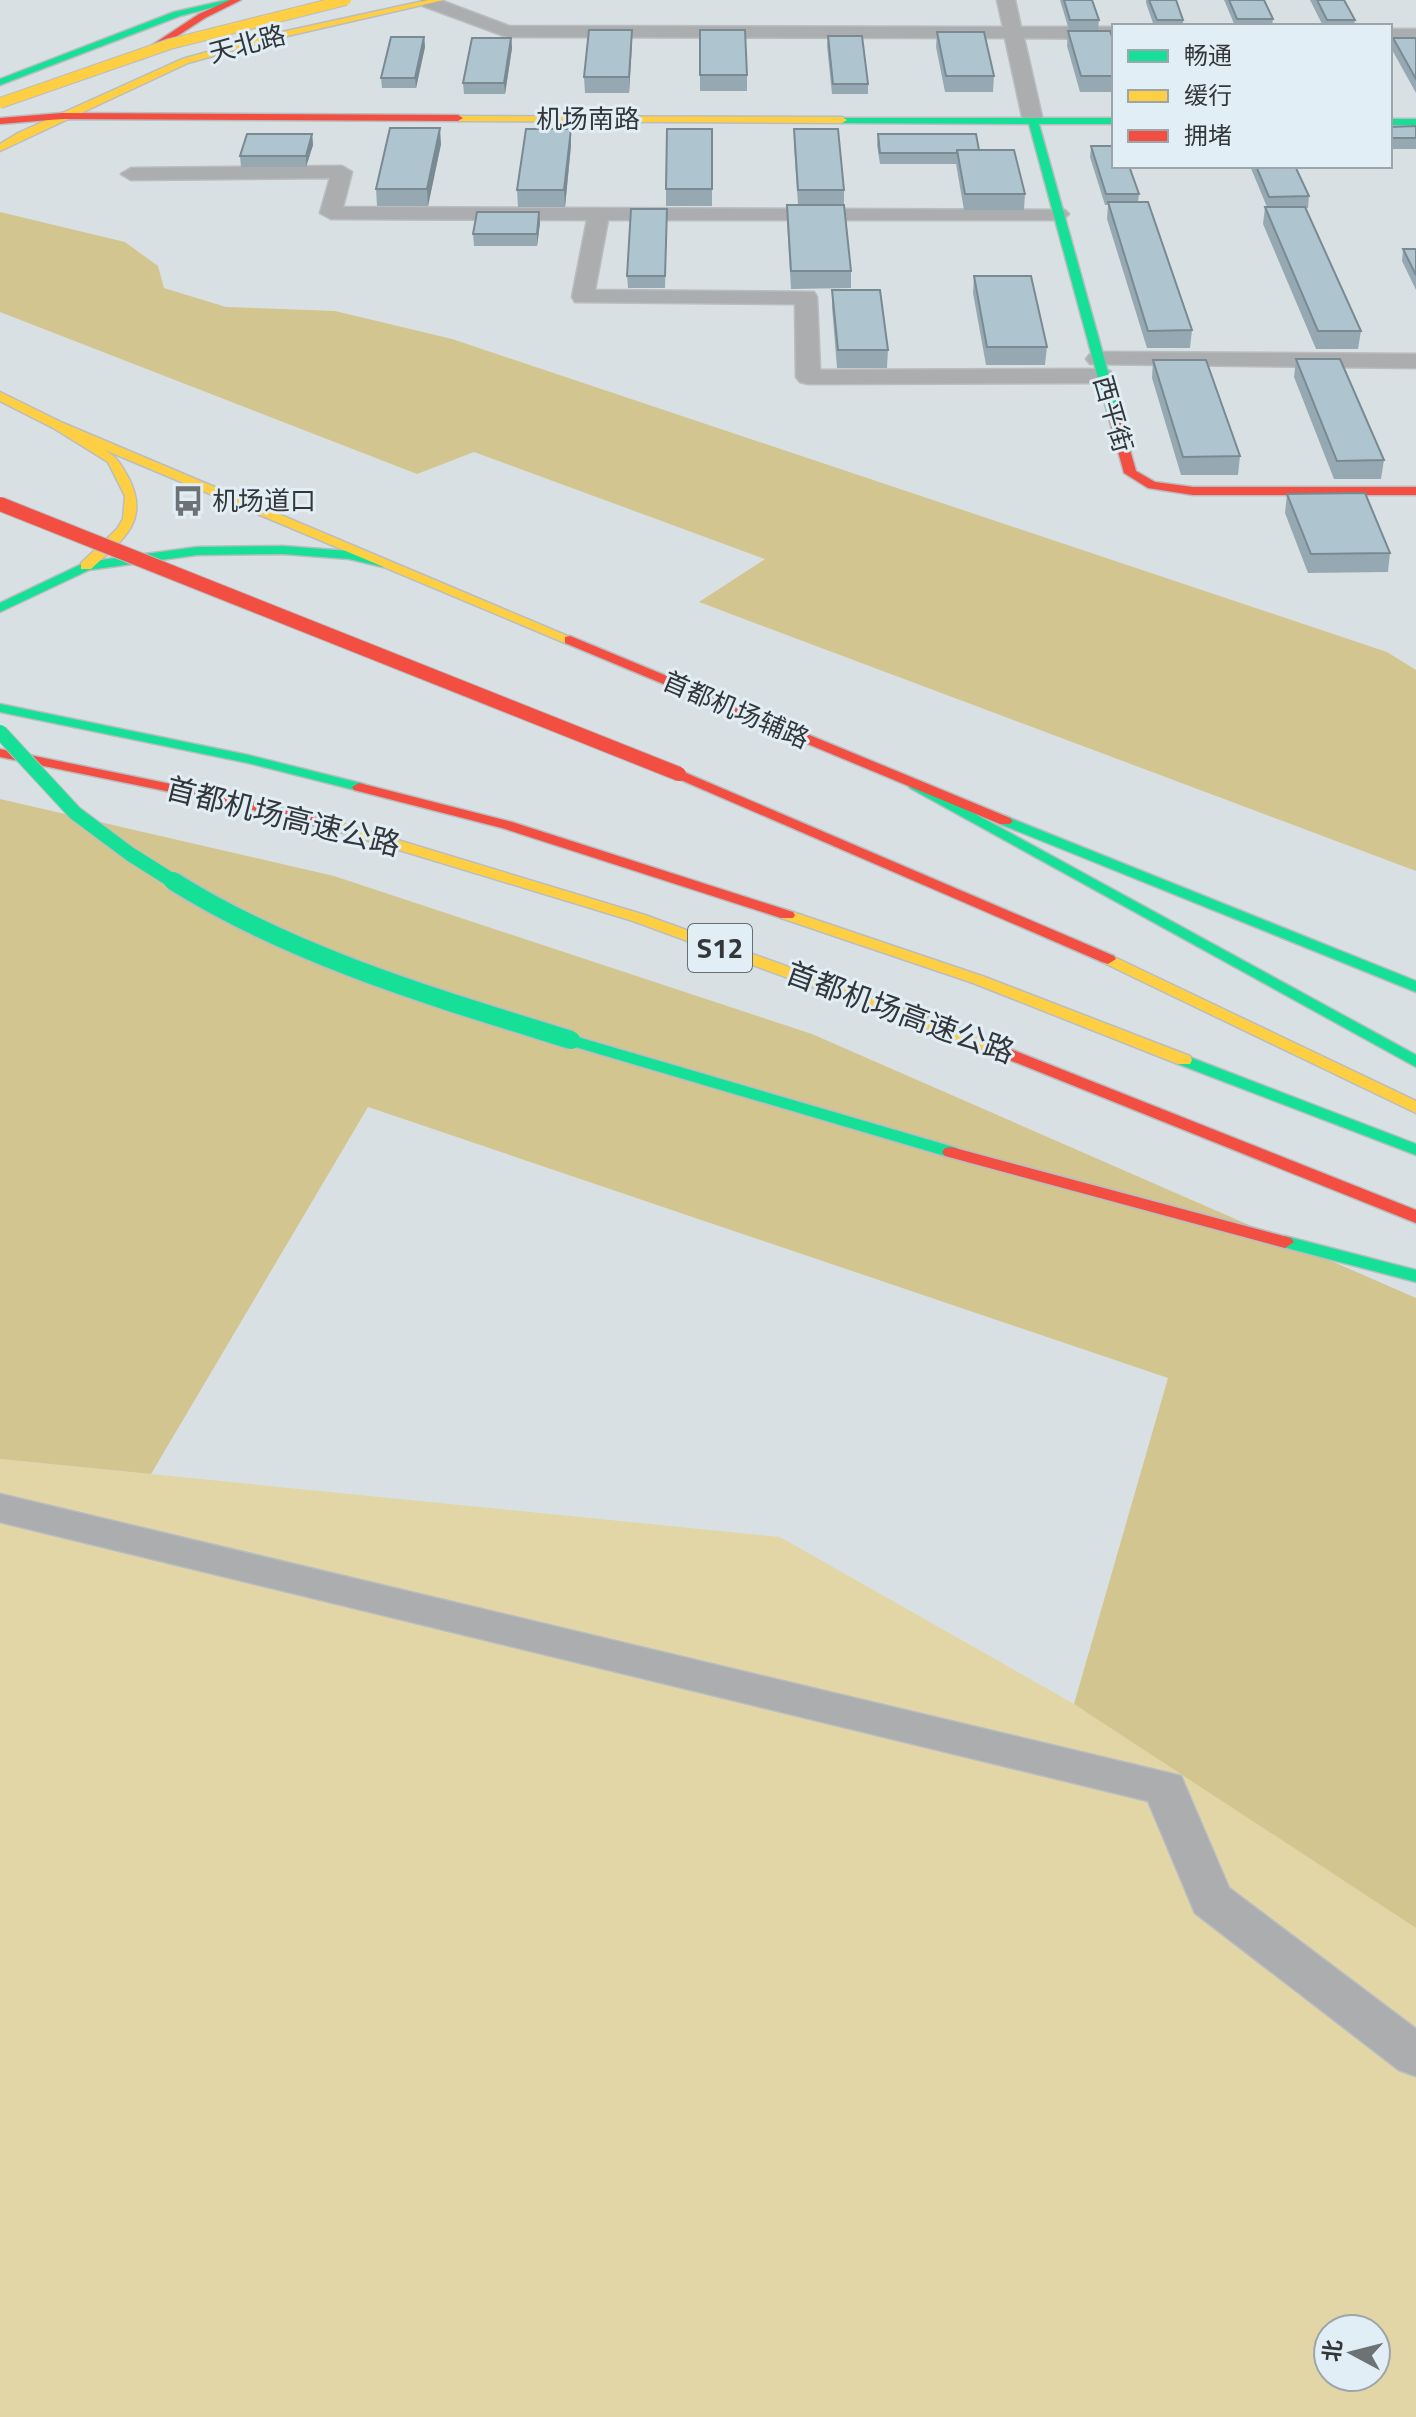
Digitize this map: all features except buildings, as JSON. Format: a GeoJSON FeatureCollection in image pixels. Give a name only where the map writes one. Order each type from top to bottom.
{"type":"FeatureCollection","features":[{"type":"Feature","properties":{"kind":"main road"},"geometry":{"type":"LineString","coordinates":[[0,82],[177,14],[236,0]]}},
{"type":"Feature","properties":{"kind":"main road","name":"天北路"},"geometry":{"type":"LineString","coordinates":[[1,116],[24,111],[150,52],[202,16],[236,0]]}},
{"type":"Feature","properties":{"kind":"main road"},"geometry":{"type":"LineString","coordinates":[[0,91],[146,38],[303,0]]}},
{"type":"Feature","properties":{"kind":"main road"},"geometry":{"type":"LineString","coordinates":[[1,116],[68,75],[173,40],[346,0]]}},
{"type":"Feature","properties":{"kind":"main road","name":"天北路"},"geometry":{"type":"LineString","coordinates":[[119,65],[256,30],[397,0]]}},
{"type":"Feature","properties":{"kind":"main road","name":"天北路"},"geometry":{"type":"LineString","coordinates":[[0,148],[126,86],[199,57],[268,38],[434,1]]}},
{"type":"Feature","properties":{"kind":"main road"},"geometry":{"type":"LineString","coordinates":[[24,111],[62,116]]}},
{"type":"Feature","properties":{"kind":"main road"},"geometry":{"type":"LineString","coordinates":[[1,116],[62,116]]}},
{"type":"Feature","properties":{"kind":"main road","name":"机场南路"},"geometry":{"type":"LineString","coordinates":[[62,116],[1112,121]]}},
{"type":"Feature","properties":{"kind":"main road","name":"西平街"},"geometry":{"type":"LineString","coordinates":[[1033,121],[1130,473],[1152,485],[1193,491],[1416,491]]}},
{"type":"Feature","properties":{"kind":"main road"},"geometry":{"type":"LineString","coordinates":[[1392,122],[1416,122]]}},
{"type":"Feature","properties":{"kind":"main road","name":"首都机场辅路"},"geometry":{"type":"LineString","coordinates":[[0,396],[59,426],[383,563],[915,785],[1416,987]]}},
{"type":"Feature","properties":{"kind":"main road","name":"首都机场辅路"},"geometry":{"type":"LineString","coordinates":[[0,406],[59,426]]}},
{"type":"Feature","properties":{"kind":"main road"},"geometry":{"type":"LineString","coordinates":[[0,608],[35,594],[86,566],[123,531],[129,519],[131,496],[113,460],[59,426]]}},
{"type":"Feature","properties":{"kind":"main road"},"geometry":{"type":"LineString","coordinates":[[0,504],[679,774],[1071,941],[1416,1108]]}},
{"type":"Feature","properties":{"kind":"main road"},"geometry":{"type":"LineString","coordinates":[[86,566],[223,549],[324,553],[383,563]]}},
{"type":"Feature","properties":{"kind":"main road","name":"首都机场高速公路"},"geometry":{"type":"LineString","coordinates":[[0,708],[248,759],[507,825],[733,896],[979,980],[1416,1150]]}},
{"type":"Feature","properties":{"kind":"main road"},"geometry":{"type":"LineString","coordinates":[[0,732],[73,811],[126,851],[282,938],[370,975],[571,1040],[1023,1173],[1416,1276]]}},
{"type":"Feature","properties":{"kind":"main road","name":"首都机场高速公路"},"geometry":{"type":"LineString","coordinates":[[0,753],[332,825],[549,890],[890,1006],[1416,1217]]}},
{"type":"Feature","properties":{"kind":"main road"},"geometry":{"type":"LineString","coordinates":[[915,785],[1416,1062]]}},
{"type":"Feature","properties":{"kind":"street"},"geometry":{"type":"LineString","coordinates":[[1006,0],[1033,121]]}},
{"type":"Feature","properties":{"kind":"street"},"geometry":{"type":"LineString","coordinates":[[434,1],[507,31],[1112,33]]}},
{"type":"Feature","properties":{"kind":"street"},"geometry":{"type":"LineString","coordinates":[[1392,35],[1416,35]]}},
{"type":"Feature","properties":{"kind":"street"},"geometry":{"type":"LineString","coordinates":[[131,174],[342,172],[331,213],[1058,214]]}},
{"type":"Feature","properties":{"kind":"street"},"geometry":{"type":"LineString","coordinates":[[599,213],[583,297],[806,297],[808,377],[1416,361]]}},
{"type":"Feature","properties":{"kind":"street"},"geometry":{"type":"LineString","coordinates":[[0,1508],[1165,1788],[1211,1900],[1416,2056]]}},
{"type":"Feature","properties":{"kind":"shaded area"},"geometry":{"type":"Polygon","coordinates":[[[0,212],[125,242],[158,266],[164,288],[226,307],[335,311],[452,339],[1387,652],[1416,670],[1416,871],[699,602],[765,559],[474,452],[417,474],[0,312],[0,212]]]}},
{"type":"Feature","properties":{"kind":"shaded area"},"geometry":{"type":"Polygon","coordinates":[[[0,799],[334,876],[812,1034],[1416,1298],[1416,1928],[1074,1704],[1168,1378],[368,1107],[151,1474],[0,1459],[0,799]]]}},
{"type":"Feature","properties":{"kind":"shaded area"},"geometry":{"type":"Polygon","coordinates":[[[0,1459],[780,1537],[1416,1898],[1416,2417],[0,2417],[0,1459]]]}},
{"type":"Feature","properties":{"kind":"traffic: fast"},"geometry":{"type":"LineString","coordinates":[[0,82],[177,14],[234,1]]}},
{"type":"Feature","properties":{"kind":"traffic: fast"},"geometry":{"type":"LineString","coordinates":[[842,120],[1112,121]]}},
{"type":"Feature","properties":{"kind":"traffic: fast"},"geometry":{"type":"LineString","coordinates":[[1033,121],[1114,415]]}},
{"type":"Feature","properties":{"kind":"traffic: fast"},"geometry":{"type":"LineString","coordinates":[[1392,122],[1416,122]]}},
{"type":"Feature","properties":{"kind":"traffic: fast"},"geometry":{"type":"LineString","coordinates":[[0,608],[86,566],[197,551],[283,550],[349,555],[383,563]]}},
{"type":"Feature","properties":{"kind":"traffic: fast"},"geometry":{"type":"LineString","coordinates":[[0,708],[248,759],[359,787]]}},
{"type":"Feature","properties":{"kind":"traffic: fast"},"geometry":{"type":"LineString","coordinates":[[0,732],[64,804],[130,854],[188,891],[249,922],[375,976],[571,1040]]}},
{"type":"Feature","properties":{"kind":"traffic: fast"},"geometry":{"type":"LineString","coordinates":[[915,785],[1416,1062]]}},
{"type":"Feature","properties":{"kind":"traffic: fast"},"geometry":{"type":"LineString","coordinates":[[1005,821],[1416,987]]}},
{"type":"Feature","properties":{"kind":"traffic: fast"},"geometry":{"type":"LineString","coordinates":[[571,1040],[951,1152]]}},
{"type":"Feature","properties":{"kind":"traffic: fast"},"geometry":{"type":"LineString","coordinates":[[1184,1060],[1416,1150]]}},
{"type":"Feature","properties":{"kind":"traffic: fast"},"geometry":{"type":"LineString","coordinates":[[1285,1242],[1416,1276]]}},
{"type":"Feature","properties":{"kind":"traffic: slow"},"geometry":{"type":"LineString","coordinates":[[0,103],[170,44],[346,0]]}},
{"type":"Feature","properties":{"kind":"traffic: slow"},"geometry":{"type":"LineString","coordinates":[[0,148],[22,135],[185,61],[268,38],[440,0]]}},
{"type":"Feature","properties":{"kind":"traffic: slow"},"geometry":{"type":"LineString","coordinates":[[458,118],[842,120]]}},
{"type":"Feature","properties":{"kind":"traffic: slow"},"geometry":{"type":"LineString","coordinates":[[0,396],[59,426],[570,640]]}},
{"type":"Feature","properties":{"kind":"traffic: slow"},"geometry":{"type":"LineString","coordinates":[[59,426],[113,460],[131,496],[129,519],[123,531],[86,566]]}},
{"type":"Feature","properties":{"kind":"traffic: slow"},"geometry":{"type":"LineString","coordinates":[[335,826],[639,918],[998,1049]]}},
{"type":"Feature","properties":{"kind":"traffic: slow"},"geometry":{"type":"LineString","coordinates":[[787,915],[979,980],[1184,1060]]}},
{"type":"Feature","properties":{"kind":"traffic: slow"},"geometry":{"type":"LineString","coordinates":[[1108,959],[1416,1108]]}},
{"type":"Feature","properties":{"kind":"traffic: jam"},"geometry":{"type":"LineString","coordinates":[[139,57],[202,16],[237,0]]}},
{"type":"Feature","properties":{"kind":"traffic: jam"},"geometry":{"type":"LineString","coordinates":[[0,121],[62,116],[458,118]]}},
{"type":"Feature","properties":{"kind":"traffic: jam"},"geometry":{"type":"LineString","coordinates":[[1114,415],[1130,473],[1152,485],[1193,491],[1416,491]]}},
{"type":"Feature","properties":{"kind":"traffic: jam"},"geometry":{"type":"LineString","coordinates":[[0,504],[679,774]]}},
{"type":"Feature","properties":{"kind":"traffic: jam"},"geometry":{"type":"LineString","coordinates":[[570,640],[1005,821]]}},
{"type":"Feature","properties":{"kind":"traffic: jam"},"geometry":{"type":"LineString","coordinates":[[0,753],[234,801],[335,826]]}},
{"type":"Feature","properties":{"kind":"traffic: jam"},"geometry":{"type":"LineString","coordinates":[[679,774],[1108,959]]}},
{"type":"Feature","properties":{"kind":"traffic: jam"},"geometry":{"type":"LineString","coordinates":[[359,787],[507,825],[787,915]]}},
{"type":"Feature","properties":{"kind":"traffic: jam"},"geometry":{"type":"LineString","coordinates":[[998,1049],[1416,1217]]}},
{"type":"Feature","properties":{"kind":"traffic: jam"},"geometry":{"type":"LineString","coordinates":[[951,1152],[1285,1242]]}},
{"type":"Feature","properties":{"kind":"place","name":"机场道口"},"geometry":{"type":"Point","coordinates":[188,501]}}]}
